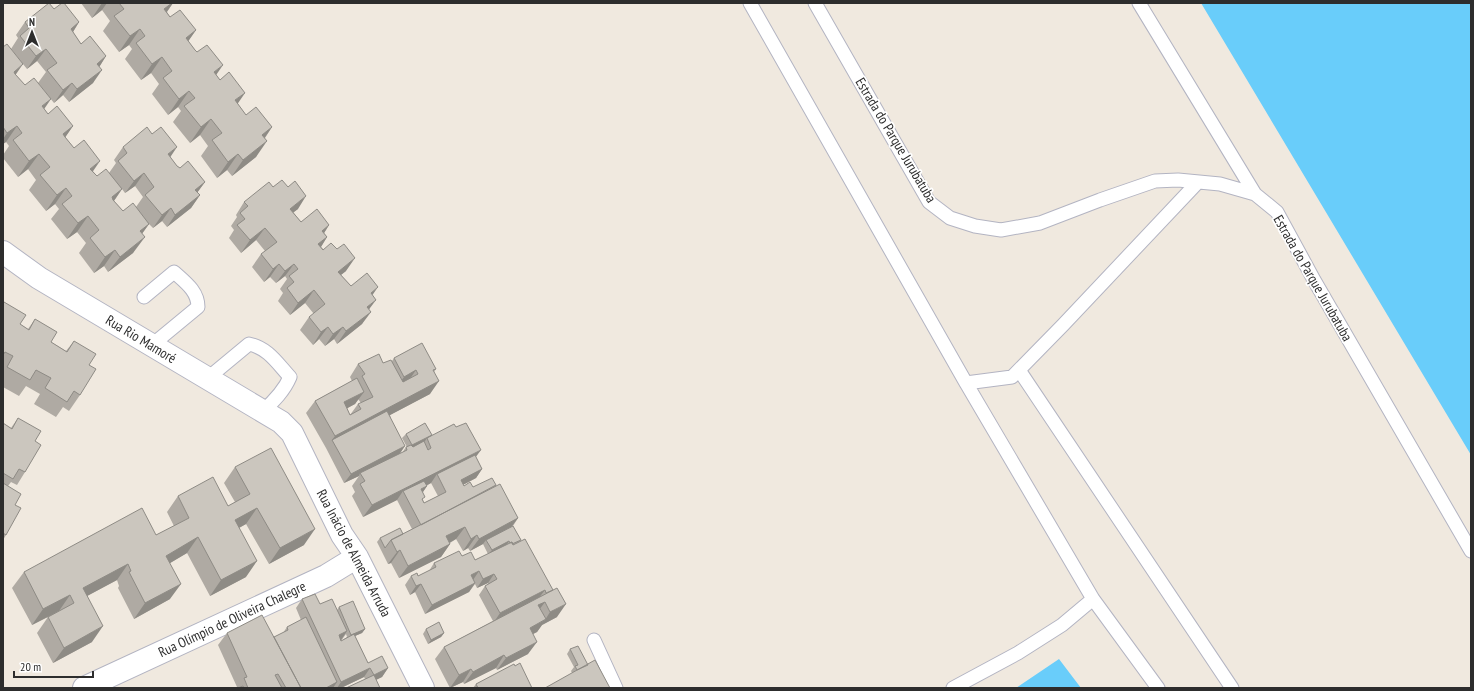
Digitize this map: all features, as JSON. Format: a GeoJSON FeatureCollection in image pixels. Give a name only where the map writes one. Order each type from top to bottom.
{"type":"FeatureCollection","features":[{"type":"Feature","properties":{"kind":"street","name":"Rua Rio Mamoré"},"geometry":{"type":"LineString","coordinates":[[3,252],[39,278],[272,416]]}},
{"type":"Feature","properties":{"kind":"street","name":"Rua Inácio de Almeida Arruda"},"geometry":{"type":"LineString","coordinates":[[272,416],[292,434],[342,535],[356,557],[423,688]]}},
{"type":"Feature","properties":{"kind":"street","name":"Rua Olímpio de Oliveira Chalegre"},"geometry":{"type":"LineString","coordinates":[[95,686],[326,576],[356,557]]}},
{"type":"Feature","properties":{"kind":"lane"},"geometry":{"type":"LineString","coordinates":[[750,3],[966,383],[1093,600],[1158,688]]}},
{"type":"Feature","properties":{"kind":"lane","name":"Estrada do Parque Jurubatuba"},"geometry":{"type":"LineString","coordinates":[[815,3],[929,202],[950,218],[975,226],[1001,230],[1040,223],[1155,181],[1178,180],[1220,184],[1255,194],[1277,212],[1314,280],[1471,552]]}},
{"type":"Feature","properties":{"kind":"lane"},"geometry":{"type":"LineString","coordinates":[[1138,3],[1255,194]]}},
{"type":"Feature","properties":{"kind":"lane"},"geometry":{"type":"LineString","coordinates":[[966,383],[1012,377],[1198,182]]}},
{"type":"Feature","properties":{"kind":"lane"},"geometry":{"type":"LineString","coordinates":[[144,297],[174,272],[194,291],[198,299],[198,307],[152,345]]}},
{"type":"Feature","properties":{"kind":"lane"},"geometry":{"type":"LineString","coordinates":[[208,378],[249,344],[266,350],[290,377],[287,385],[279,395],[272,416]]}},
{"type":"Feature","properties":{"kind":"lane"},"geometry":{"type":"LineString","coordinates":[[1019,370],[1232,688]]}},
{"type":"Feature","properties":{"kind":"lane"},"geometry":{"type":"LineString","coordinates":[[953,688],[1018,653],[1062,625],[1093,600]]}},
{"type":"Feature","properties":{"kind":"lane"},"geometry":{"type":"LineString","coordinates":[[594,640],[616,688]]}},
{"type":"Feature","properties":{"kind":"water"},"geometry":{"type":"Polygon","coordinates":[[[1201,3],[1471,3],[1471,455],[1201,3]]]}},
{"type":"Feature","properties":{"kind":"water"},"geometry":{"type":"Polygon","coordinates":[[[1059,659],[1081,688],[1016,688],[1059,659]]]}},
{"type":"Feature","properties":{"kind":"building"},"geometry":{"type":"Polygon","coordinates":[[[49,3],[54,9],[64,3],[79,22],[71,29],[81,44],[90,36],[106,56],[97,64],[102,70],[77,89],[72,83],[63,90],[47,70],[57,63],[46,49],[36,56],[20,36],[29,28],[25,22],[49,3]]]}},
{"type":"Feature","properties":{"kind":"building"},"geometry":{"type":"Polygon","coordinates":[[[119,3],[172,3],[164,9],[170,17],[180,10],[196,30],[186,38],[195,50],[197,52],[207,45],[223,65],[214,72],[220,80],[229,72],[245,93],[235,100],[246,115],[256,107],[272,127],[262,135],[267,141],[243,160],[238,154],[228,162],[212,140],[222,133],[211,119],[201,127],[184,106],[195,98],[189,91],[179,99],[163,78],[172,71],[162,57],[152,64],[136,43],[145,36],[140,29],[130,36],[114,16],[124,9],[119,3]]]}},
{"type":"Feature","properties":{"kind":"building"},"geometry":{"type":"Polygon","coordinates":[[[7,44],[23,64],[14,72],[15,74],[25,85],[34,78],[51,99],[42,106],[48,114],[57,106],[73,126],[63,134],[65,137],[74,148],[84,140],[100,161],[90,169],[97,176],[106,169],[122,189],[112,197],[113,200],[123,211],[133,203],[149,224],[140,231],[145,237],[120,257],[115,250],[105,257],[90,238],[99,230],[88,216],[78,223],[62,204],[72,196],[66,188],[57,195],[40,175],[50,167],[39,154],[29,161],[13,140],[22,133],[17,126],[7,133],[3,127],[3,47],[7,44]]]}},
{"type":"Feature","properties":{"kind":"building"},"geometry":{"type":"Polygon","coordinates":[[[147,127],[152,134],[161,127],[177,147],[168,154],[177,166],[180,168],[188,161],[205,182],[195,190],[200,195],[175,215],[171,208],[162,215],[145,195],[154,187],[144,173],[134,181],[118,161],[127,153],[123,147],[147,127]]]}},
{"type":"Feature","properties":{"kind":"building"},"geometry":{"type":"Polygon","coordinates":[[[282,180],[288,187],[295,181],[306,196],[290,209],[301,222],[317,209],[329,225],[322,231],[327,237],[318,244],[323,250],[331,243],[337,249],[344,244],[355,258],[338,272],[351,286],[367,273],[378,287],[371,293],[376,300],[367,307],[371,312],[346,331],[343,327],[333,334],[328,327],[321,332],[309,317],[325,304],[314,290],[298,303],[287,288],[294,282],[289,276],[298,269],[294,264],[285,271],[279,264],[273,269],[261,254],[277,242],[265,228],[250,240],[237,225],[245,219],[240,213],[248,206],[244,202],[269,182],[273,187],[282,180]]]}},
{"type":"Feature","properties":{"kind":"building"},"geometry":{"type":"Polygon","coordinates":[[[4,302],[26,315],[20,324],[29,330],[35,319],[57,332],[51,342],[67,352],[74,341],[96,354],[89,365],[96,369],[80,395],[74,391],[67,402],[45,388],[51,378],[36,370],[30,380],[7,367],[13,356],[5,352],[3,355],[4,302]]]}},
{"type":"Feature","properties":{"kind":"building"},"geometry":{"type":"Polygon","coordinates":[[[422,343],[436,369],[433,370],[439,381],[335,436],[315,401],[357,378],[364,392],[344,402],[350,415],[361,409],[358,404],[373,397],[362,376],[365,374],[358,364],[379,354],[383,363],[391,360],[403,382],[418,374],[416,370],[404,377],[394,358],[422,343]]]}},
{"type":"Feature","properties":{"kind":"building"},"geometry":{"type":"Polygon","coordinates":[[[387,411],[405,446],[351,474],[332,440],[387,411]]]}},
{"type":"Feature","properties":{"kind":"building"},"geometry":{"type":"Polygon","coordinates":[[[18,418],[41,431],[35,441],[41,445],[25,472],[19,469],[13,479],[3,473],[3,423],[12,429],[18,418]]]}},
{"type":"Feature","properties":{"kind":"building"},"geometry":{"type":"Polygon","coordinates":[[[425,423],[432,435],[412,445],[406,434],[425,423]]]}},
{"type":"Feature","properties":{"kind":"building"},"geometry":{"type":"Polygon","coordinates":[[[466,423],[481,450],[372,505],[360,484],[365,481],[360,473],[407,450],[406,447],[411,445],[413,447],[424,441],[428,450],[431,448],[427,438],[454,424],[456,427],[466,423]]]}},
{"type":"Feature","properties":{"kind":"building"},"geometry":{"type":"Polygon","coordinates":[[[271,448],[315,529],[280,548],[257,508],[235,520],[257,561],[221,580],[198,537],[166,556],[181,584],[145,603],[129,572],[131,571],[128,564],[83,588],[103,626],[64,648],[48,617],[74,603],[70,595],[43,609],[24,572],[142,508],[156,535],[189,518],[178,496],[213,477],[228,506],[250,494],[235,467],[271,448]]]}},
{"type":"Feature","properties":{"kind":"building"},"geometry":{"type":"Polygon","coordinates":[[[475,455],[482,469],[461,480],[464,486],[470,482],[473,487],[492,478],[496,485],[421,525],[403,491],[424,481],[427,486],[421,489],[425,497],[422,499],[424,503],[446,492],[437,474],[475,455]]]}},
{"type":"Feature","properties":{"kind":"building"},"geometry":{"type":"Polygon","coordinates":[[[3,483],[21,494],[15,505],[21,508],[6,535],[3,533],[3,483]]]}},
{"type":"Feature","properties":{"kind":"building"},"geometry":{"type":"Polygon","coordinates":[[[500,484],[518,518],[479,539],[477,535],[471,539],[465,527],[446,536],[450,544],[408,566],[400,550],[397,552],[391,540],[500,484]]]}},
{"type":"Feature","properties":{"kind":"building"},"geometry":{"type":"Polygon","coordinates":[[[513,526],[521,540],[512,544],[512,542],[510,543],[509,541],[492,550],[486,540],[513,526]]]}},
{"type":"Feature","properties":{"kind":"building"},"geometry":{"type":"Polygon","coordinates":[[[400,528],[403,534],[391,540],[385,548],[380,538],[400,528]]]}},
{"type":"Feature","properties":{"kind":"building"},"geometry":{"type":"Polygon","coordinates":[[[525,539],[553,590],[546,593],[545,590],[500,613],[485,586],[497,579],[494,574],[483,579],[479,571],[471,575],[475,583],[432,605],[421,584],[416,586],[411,576],[417,573],[418,576],[436,567],[434,563],[459,551],[462,556],[471,552],[475,560],[512,542],[513,545],[525,539]]]}},
{"type":"Feature","properties":{"kind":"building"},"geometry":{"type":"Polygon","coordinates":[[[557,588],[566,604],[550,612],[545,602],[538,605],[546,619],[530,628],[537,642],[506,658],[504,655],[473,672],[471,669],[459,675],[444,647],[557,588]]]}},
{"type":"Feature","properties":{"kind":"building"},"geometry":{"type":"Polygon","coordinates":[[[315,594],[320,604],[332,599],[347,631],[339,635],[341,641],[354,634],[368,663],[382,656],[388,668],[374,675],[370,668],[341,682],[302,599],[315,594]]]}},
{"type":"Feature","properties":{"kind":"building"},"geometry":{"type":"Polygon","coordinates":[[[353,601],[365,629],[351,635],[339,607],[353,601]]]}},
{"type":"Feature","properties":{"kind":"building"},"geometry":{"type":"Polygon","coordinates":[[[262,615],[301,688],[286,688],[278,674],[275,675],[282,688],[248,688],[244,678],[247,677],[227,633],[262,615]]]}},
{"type":"Feature","properties":{"kind":"building"},"geometry":{"type":"Polygon","coordinates":[[[306,617],[337,682],[326,688],[301,688],[274,637],[288,630],[287,627],[306,617]]]}},
{"type":"Feature","properties":{"kind":"building"},"geometry":{"type":"Polygon","coordinates":[[[439,622],[444,633],[431,640],[426,629],[439,622]]]}},
{"type":"Feature","properties":{"kind":"building"},"geometry":{"type":"Polygon","coordinates":[[[578,646],[588,665],[577,670],[575,666],[578,665],[570,649],[578,646]]]}},
{"type":"Feature","properties":{"kind":"building"},"geometry":{"type":"Polygon","coordinates":[[[595,660],[610,688],[545,688],[595,660]]]}},
{"type":"Feature","properties":{"kind":"building"},"geometry":{"type":"Polygon","coordinates":[[[520,663],[532,688],[478,688],[476,684],[514,664],[515,666],[520,663]]]}},
{"type":"Feature","properties":{"kind":"building"},"geometry":{"type":"Polygon","coordinates":[[[374,675],[380,688],[346,688],[374,675]]]}}]}
